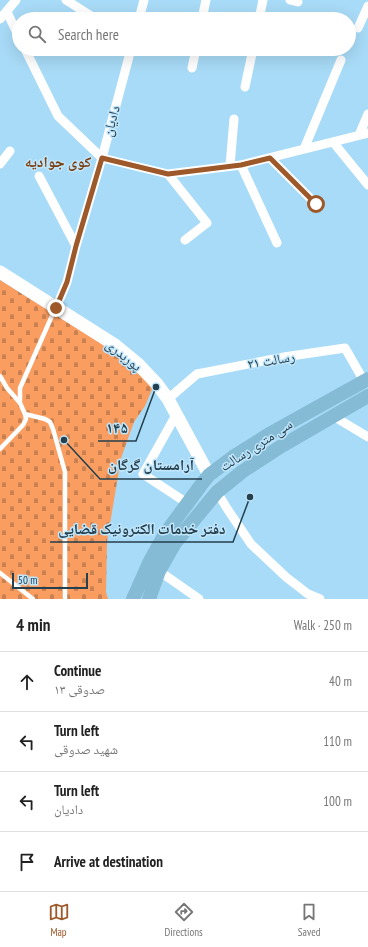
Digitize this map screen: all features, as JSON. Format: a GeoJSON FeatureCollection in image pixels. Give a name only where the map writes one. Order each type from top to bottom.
{"type":"FeatureCollection","features":[{"type":"Feature","properties":{"kind":"main road","name":"پوربدری"},"geometry":{"type":"LineString","coordinates":[[0,272],[115,345],[138,364],[168,399],[209,475]]}},
{"type":"Feature","properties":{"kind":"main road","name":"سی متری رسالت"},"geometry":{"type":"LineString","coordinates":[[133,599],[149,563],[166,534],[209,475],[233,457],[271,433],[366,380]]}},
{"type":"Feature","properties":{"kind":"main road","name":"سی متری رسالت"},"geometry":{"type":"LineString","coordinates":[[149,599],[159,571],[175,543],[218,492],[243,471],[280,447],[368,396]]}},
{"type":"Feature","properties":{"kind":"main road"},"geometry":{"type":"LineString","coordinates":[[271,433],[280,447]]}},
{"type":"Feature","properties":{"kind":"street"},"geometry":{"type":"LineString","coordinates":[[12,27],[3,15],[16,0]]}},
{"type":"Feature","properties":{"kind":"street"},"geometry":{"type":"LineString","coordinates":[[66,0],[85,12]]}},
{"type":"Feature","properties":{"kind":"street"},"geometry":{"type":"LineString","coordinates":[[141,12],[144,0]]}},
{"type":"Feature","properties":{"kind":"street"},"geometry":{"type":"LineString","coordinates":[[203,12],[206,0]]}},
{"type":"Feature","properties":{"kind":"street"},"geometry":{"type":"LineString","coordinates":[[260,12],[263,0]]}},
{"type":"Feature","properties":{"kind":"street"},"geometry":{"type":"LineString","coordinates":[[358,28],[368,6]]}},
{"type":"Feature","properties":{"kind":"street"},"geometry":{"type":"LineString","coordinates":[[28,56],[58,116],[102,158],[168,174],[241,165],[364,134],[368,114]]}},
{"type":"Feature","properties":{"kind":"street","name":"دادیان"},"geometry":{"type":"LineString","coordinates":[[56,308],[67,282],[129,56]]}},
{"type":"Feature","properties":{"kind":"street"},"geometry":{"type":"LineString","coordinates":[[192,68],[195,56]]}},
{"type":"Feature","properties":{"kind":"street"},"geometry":{"type":"LineString","coordinates":[[245,87],[252,56]]}},
{"type":"Feature","properties":{"kind":"street"},"geometry":{"type":"LineString","coordinates":[[304,149],[341,60]]}},
{"type":"Feature","properties":{"kind":"street"},"geometry":{"type":"LineString","coordinates":[[230,166],[234,119]]}},
{"type":"Feature","properties":{"kind":"street"},"geometry":{"type":"LineString","coordinates":[[333,142],[368,185]]}},
{"type":"Feature","properties":{"kind":"street"},"geometry":{"type":"LineString","coordinates":[[0,164],[10,152]]}},
{"type":"Feature","properties":{"kind":"street"},"geometry":{"type":"LineString","coordinates":[[270,158],[316,204]]}},
{"type":"Feature","properties":{"kind":"street"},"geometry":{"type":"LineString","coordinates":[[241,165],[277,243]]}},
{"type":"Feature","properties":{"kind":"street"},"geometry":{"type":"LineString","coordinates":[[168,174],[206,223],[185,240]]}},
{"type":"Feature","properties":{"kind":"street"},"geometry":{"type":"LineString","coordinates":[[39,176],[76,246]]}},
{"type":"Feature","properties":{"kind":"street","name":"۲۱ رسالت"},"geometry":{"type":"LineString","coordinates":[[168,399],[197,374],[284,356],[346,348],[366,380]]}},
{"type":"Feature","properties":{"kind":"street"},"geometry":{"type":"LineString","coordinates":[[176,415],[143,474],[188,504]]}},
{"type":"Feature","properties":{"kind":"street"},"geometry":{"type":"LineString","coordinates":[[333,416],[368,437]]}},
{"type":"Feature","properties":{"kind":"street"},"geometry":{"type":"LineString","coordinates":[[218,492],[228,510],[251,544],[307,597],[320,599]]}},
{"type":"Feature","properties":{"kind":"street"},"geometry":{"type":"LineString","coordinates":[[159,571],[199,599]]}},
{"type":"Feature","properties":{"kind":"lane"},"geometry":{"type":"LineString","coordinates":[[20,403],[20,388],[56,308]]}},
{"type":"Feature","properties":{"kind":"lane"},"geometry":{"type":"LineString","coordinates":[[0,376],[7,388],[20,403],[26,419],[24,425],[0,448]]}},
{"type":"Feature","properties":{"kind":"lane"},"geometry":{"type":"LineString","coordinates":[[25,414],[45,419],[50,422],[54,429],[65,472],[64,599]]}},
{"type":"Feature","properties":{"kind":"lane"},"geometry":{"type":"LineString","coordinates":[[0,573],[33,599]]}},
{"type":"Feature","properties":{"kind":"green space"},"geometry":{"type":"Polygon","coordinates":[[[0,280],[116,353],[138,369],[153,387],[145,406],[134,422],[121,458],[107,542],[106,592],[108,599],[0,599],[0,280]]]}},
{"type":"Feature","properties":{"kind":"place","name":"۱۴۵"},"geometry":{"type":"Point","coordinates":[156,387]}},
{"type":"Feature","properties":{"kind":"place","name":"آرامستان گرگان"},"geometry":{"type":"Point","coordinates":[64,440]}},
{"type":"Feature","properties":{"kind":"place","name":"دفتر خدمات الکترونیک قضایی"},"geometry":{"type":"Point","coordinates":[250,497]}},
{"type":"Feature","properties":{"kind":"district","name":"کوی جوادیه"},"geometry":{"type":"Point","coordinates":[58,162]}},
{"type":"Feature","properties":{"kind":"route"},"geometry":{"type":"LineString","coordinates":[[56,308],[67,282],[102,158],[168,174],[241,165],[270,158],[316,204]]}}]}
